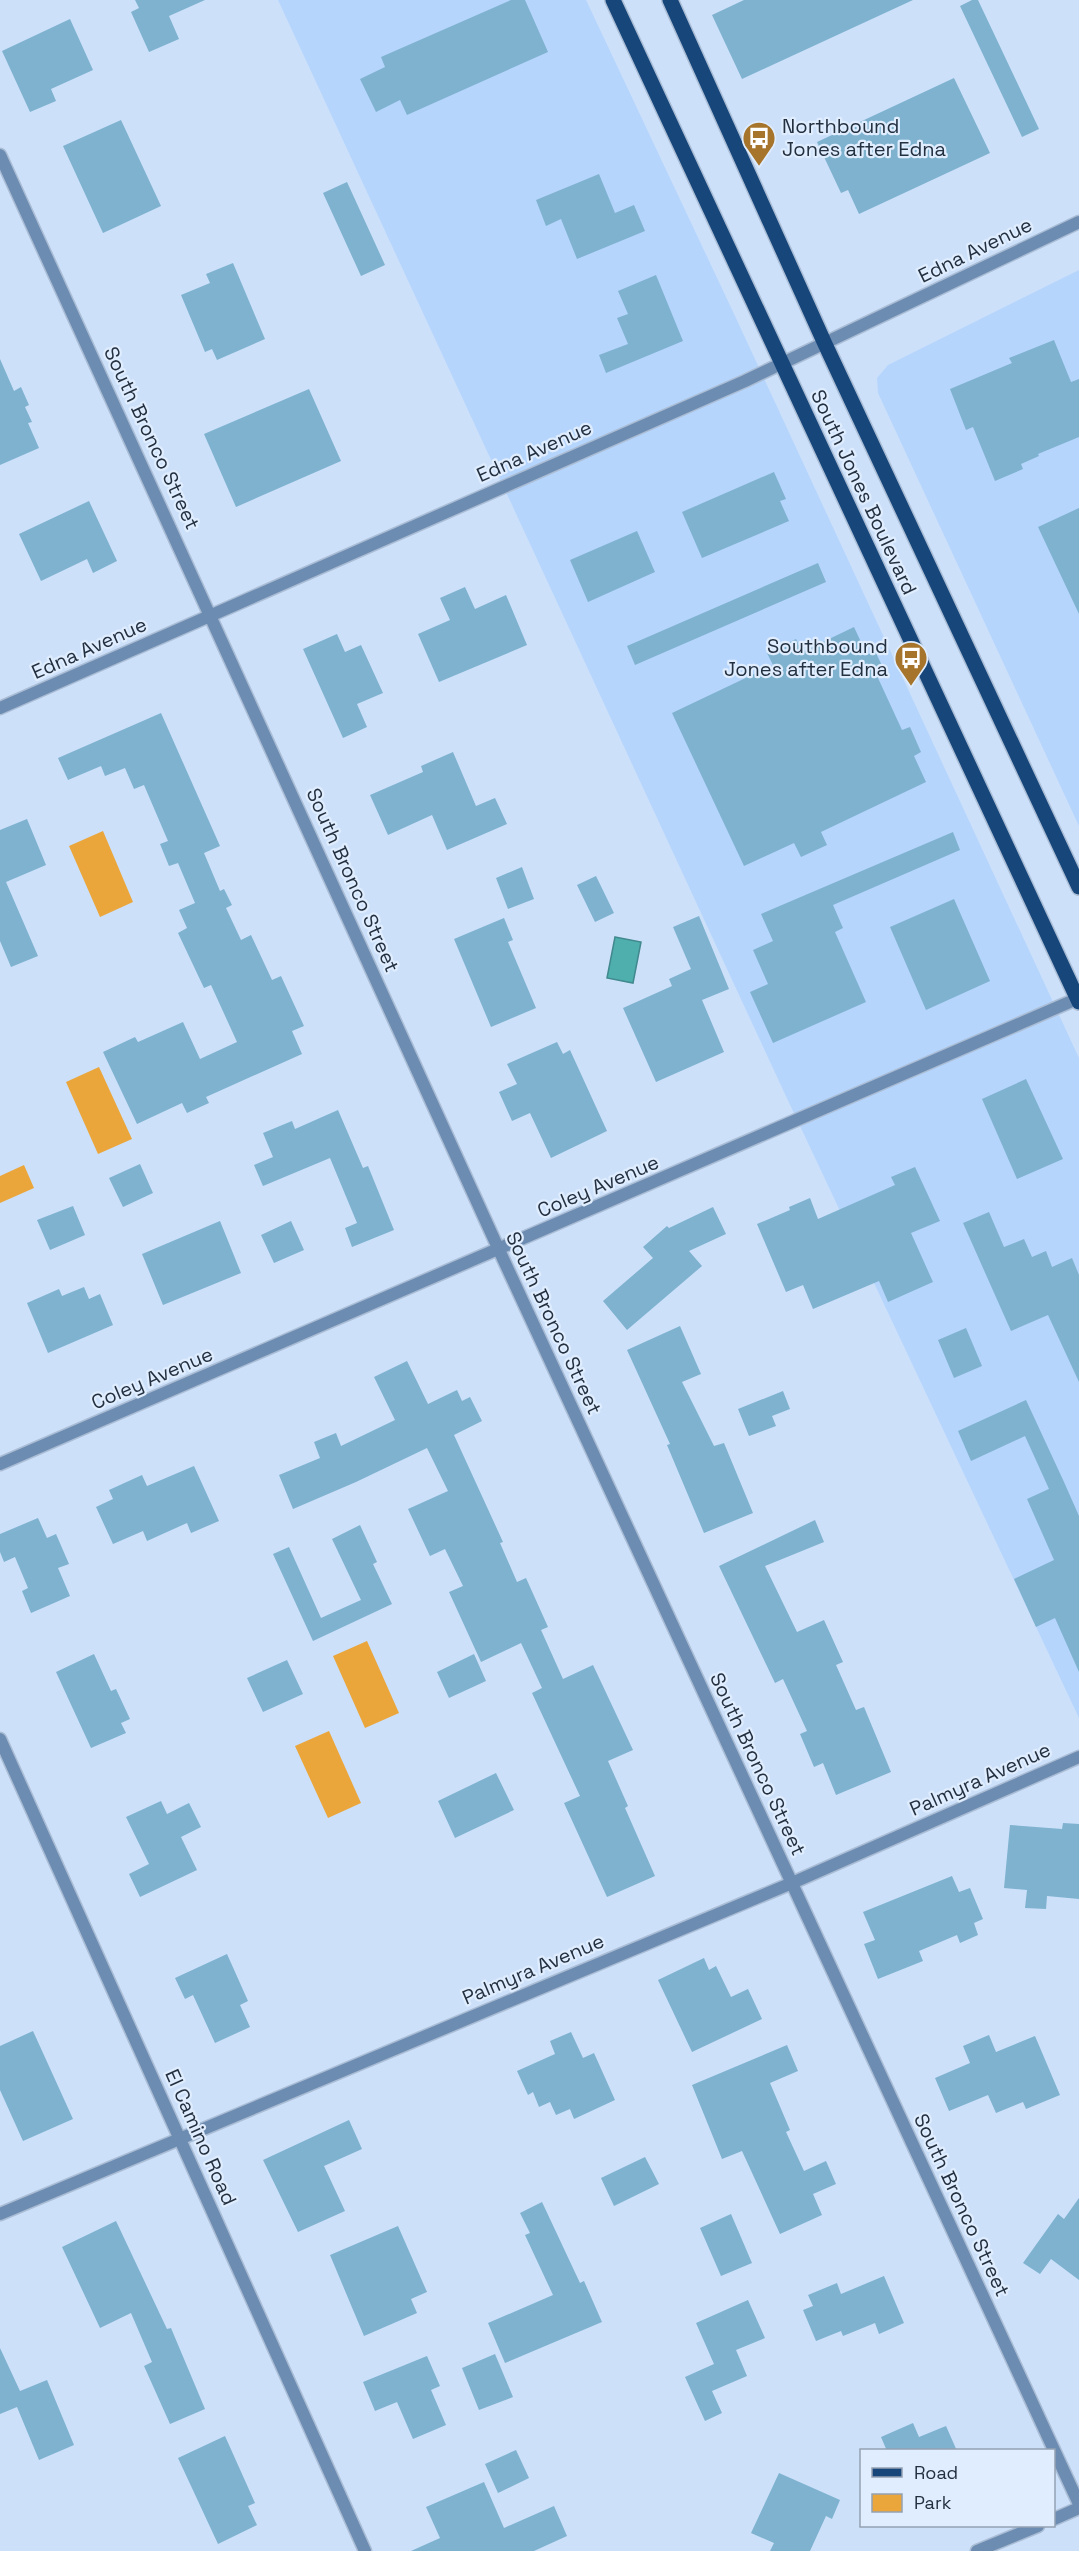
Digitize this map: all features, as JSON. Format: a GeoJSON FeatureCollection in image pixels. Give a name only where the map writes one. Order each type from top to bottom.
{"type":"FeatureCollection","features":[{"type":"Feature","properties":{"kind":"main road","name":"South Jones Boulevard"},"geometry":{"type":"LineString","coordinates":[[613,0],[1079,1000]]}},
{"type":"Feature","properties":{"kind":"main road","name":"South Jones Boulevard"},"geometry":{"type":"LineString","coordinates":[[670,0],[825,344],[1079,887]]}},
{"type":"Feature","properties":{"kind":"street","name":"South Bronco Street"},"geometry":{"type":"LineString","coordinates":[[0,155],[499,1250],[1054,2449]]}},
{"type":"Feature","properties":{"kind":"street","name":"Edna Avenue"},"geometry":{"type":"LineString","coordinates":[[0,708],[825,344],[1079,222]]}},
{"type":"Feature","properties":{"kind":"street","name":"Coley Avenue"},"geometry":{"type":"LineString","coordinates":[[0,1464],[1079,1000]]}},
{"type":"Feature","properties":{"kind":"street","name":"El Camino Road"},"geometry":{"type":"LineString","coordinates":[[0,1739],[365,2551]]}},
{"type":"Feature","properties":{"kind":"street","name":"Palmyra Avenue"},"geometry":{"type":"LineString","coordinates":[[0,2214],[179,2137],[792,1882],[1079,1757]]}},
{"type":"Feature","properties":{"kind":"street","name":"South Bronco Street"},"geometry":{"type":"LineString","coordinates":[[1055,2452],[1079,2504]]}},
{"type":"Feature","properties":{"kind":"street"},"geometry":{"type":"LineString","coordinates":[[1055,2518],[1079,2508]]}},
{"type":"Feature","properties":{"kind":"street"},"geometry":{"type":"LineString","coordinates":[[977,2551],[1036,2527]]}},
{"type":"Feature","properties":{"kind":"shaded area"},"geometry":{"type":"Polygon","coordinates":[[[278,0],[586,0],[735,316],[1079,1058],[1079,1718],[784,1092],[278,0]]]}},
{"type":"Feature","properties":{"kind":"shaded area"},"geometry":{"type":"Polygon","coordinates":[[[1079,270],[1079,826],[878,393],[877,378],[888,365],[1079,270]]]}},
{"type":"Feature","properties":{"kind":"shaded area"},"geometry":{"type":"Polygon","coordinates":[[[615,937],[641,942],[633,983],[607,978],[615,937]]]}},
{"type":"Feature","properties":{"kind":"green space"},"geometry":{"type":"Polygon","coordinates":[[[103,831],[133,902],[100,917],[69,846],[103,831]]]}},
{"type":"Feature","properties":{"kind":"green space"},"geometry":{"type":"Polygon","coordinates":[[[99,1067],[132,1139],[98,1154],[66,1082],[99,1067]]]}},
{"type":"Feature","properties":{"kind":"green space"},"geometry":{"type":"Polygon","coordinates":[[[24,1165],[34,1188],[0,1203],[0,1176],[24,1165]]]}},
{"type":"Feature","properties":{"kind":"green space"},"geometry":{"type":"Polygon","coordinates":[[[367,1641],[399,1713],[365,1728],[333,1656],[367,1641]]]}},
{"type":"Feature","properties":{"kind":"green space"},"geometry":{"type":"Polygon","coordinates":[[[329,1731],[361,1803],[328,1818],[295,1746],[329,1731]]]}},
{"type":"Feature","properties":{"kind":"building"},"geometry":{"type":"Polygon","coordinates":[[[135,0],[205,0],[169,16],[179,39],[149,52],[131,12],[139,8],[135,0]]]}},
{"type":"Feature","properties":{"kind":"building"},"geometry":{"type":"Polygon","coordinates":[[[511,0],[525,0],[548,52],[407,115],[400,100],[376,112],[360,79],[385,67],[381,57],[511,0]]]}},
{"type":"Feature","properties":{"kind":"building"},"geometry":{"type":"Polygon","coordinates":[[[744,0],[913,0],[742,79],[712,15],[744,0]]]}},
{"type":"Feature","properties":{"kind":"building"},"geometry":{"type":"Polygon","coordinates":[[[972,0],[978,0],[1039,129],[1022,137],[960,6],[972,0]]]}},
{"type":"Feature","properties":{"kind":"building"},"geometry":{"type":"Polygon","coordinates":[[[70,19],[93,70],[51,89],[56,101],[30,112],[2,51],[70,19]]]}},
{"type":"Feature","properties":{"kind":"building"},"geometry":{"type":"Polygon","coordinates":[[[954,78],[990,153],[859,214],[848,190],[841,193],[817,142],[954,78]]]}},
{"type":"Feature","properties":{"kind":"building"},"geometry":{"type":"Polygon","coordinates":[[[121,120],[161,206],[103,233],[63,146],[121,120]]]}},
{"type":"Feature","properties":{"kind":"building"},"geometry":{"type":"Polygon","coordinates":[[[599,174],[615,213],[634,205],[645,231],[577,259],[561,219],[546,226],[536,200],[599,174]]]}},
{"type":"Feature","properties":{"kind":"building"},"geometry":{"type":"Polygon","coordinates":[[[347,182],[385,265],[361,276],[323,193],[347,182]]]}},
{"type":"Feature","properties":{"kind":"building"},"geometry":{"type":"Polygon","coordinates":[[[233,263],[265,339],[217,360],[212,349],[205,352],[181,295],[210,283],[206,274],[233,263]]]}},
{"type":"Feature","properties":{"kind":"building"},"geometry":{"type":"Polygon","coordinates":[[[656,275],[683,341],[606,373],[599,355],[628,344],[617,318],[628,314],[618,291],[656,275]]]}},
{"type":"Feature","properties":{"kind":"building"},"geometry":{"type":"Polygon","coordinates":[[[1054,340],[1071,382],[1079,379],[1079,437],[1038,454],[1039,456],[1021,464],[1023,469],[995,481],[973,427],[966,430],[950,389],[1012,363],[1009,358],[1054,340]]]}},
{"type":"Feature","properties":{"kind":"building"},"geometry":{"type":"Polygon","coordinates":[[[0,359],[14,391],[21,387],[29,405],[25,407],[32,422],[28,423],[39,448],[0,465],[0,359]]]}},
{"type":"Feature","properties":{"kind":"building"},"geometry":{"type":"Polygon","coordinates":[[[309,389],[341,461],[236,507],[204,434],[309,389]]]}},
{"type":"Feature","properties":{"kind":"building"},"geometry":{"type":"Polygon","coordinates":[[[774,472],[786,499],[780,501],[789,521],[702,558],[682,512],[774,472]]]}},
{"type":"Feature","properties":{"kind":"building"},"geometry":{"type":"Polygon","coordinates":[[[89,501],[117,561],[93,573],[87,559],[41,581],[19,534],[89,501]]]}},
{"type":"Feature","properties":{"kind":"building"},"geometry":{"type":"Polygon","coordinates":[[[1079,508],[1079,614],[1038,527],[1079,508]]]}},
{"type":"Feature","properties":{"kind":"building"},"geometry":{"type":"Polygon","coordinates":[[[637,531],[655,572],[588,602],[570,560],[637,531]]]}},
{"type":"Feature","properties":{"kind":"building"},"geometry":{"type":"Polygon","coordinates":[[[818,563],[826,582],[635,665],[627,646],[818,563]]]}},
{"type":"Feature","properties":{"kind":"building"},"geometry":{"type":"Polygon","coordinates":[[[465,587],[475,609],[506,595],[527,645],[439,682],[418,634],[450,620],[440,598],[465,587]]]}},
{"type":"Feature","properties":{"kind":"building"},"geometry":{"type":"Polygon","coordinates":[[[854,627],[867,655],[875,651],[886,674],[878,678],[902,730],[910,727],[921,752],[914,756],[926,782],[821,832],[827,845],[801,857],[794,843],[744,866],[672,713],[773,665],[767,653],[796,639],[802,652],[854,627]]]}},
{"type":"Feature","properties":{"kind":"building"},"geometry":{"type":"Polygon","coordinates":[[[337,634],[345,652],[361,645],[383,693],[357,704],[367,727],[343,738],[303,649],[337,634]]]}},
{"type":"Feature","properties":{"kind":"building"},"geometry":{"type":"Polygon","coordinates":[[[161,713],[220,846],[204,853],[220,891],[224,889],[232,905],[226,908],[241,940],[251,935],[272,980],[281,976],[304,1026],[292,1031],[302,1054],[206,1097],[209,1103],[187,1113],[182,1103],[137,1124],[103,1052],[135,1037],[138,1042],[183,1022],[200,1059],[237,1042],[211,985],[204,988],[178,933],[187,928],[179,910],[195,903],[178,863],[169,866],[160,844],[168,841],[144,785],[134,789],[125,768],[105,776],[101,766],[68,780],[58,758],[161,713]]]}},
{"type":"Feature","properties":{"kind":"building"},"geometry":{"type":"Polygon","coordinates":[[[453,752],[476,806],[495,798],[507,824],[447,850],[432,815],[388,835],[370,795],[423,772],[421,766],[453,752]]]}},
{"type":"Feature","properties":{"kind":"building"},"geometry":{"type":"Polygon","coordinates":[[[27,819],[46,865],[6,882],[38,956],[11,967],[0,941],[0,830],[27,819]]]}},
{"type":"Feature","properties":{"kind":"building"},"geometry":{"type":"Polygon","coordinates":[[[953,832],[960,850],[833,905],[843,928],[835,932],[866,1002],[773,1043],[750,992],[768,984],[753,950],[773,941],[761,914],[953,832]]]}},
{"type":"Feature","properties":{"kind":"building"},"geometry":{"type":"Polygon","coordinates":[[[522,867],[534,899],[508,909],[496,878],[522,867]]]}},
{"type":"Feature","properties":{"kind":"building"},"geometry":{"type":"Polygon","coordinates":[[[596,876],[614,913],[595,922],[577,885],[596,876]]]}},
{"type":"Feature","properties":{"kind":"building"},"geometry":{"type":"Polygon","coordinates":[[[954,899],[990,981],[926,1010],[890,927],[954,899]]]}},
{"type":"Feature","properties":{"kind":"building"},"geometry":{"type":"Polygon","coordinates":[[[699,916],[729,989],[702,1000],[724,1052],[656,1082],[623,1008],[672,986],[669,979],[691,969],[673,927],[699,916]]]}},
{"type":"Feature","properties":{"kind":"building"},"geometry":{"type":"Polygon","coordinates":[[[504,918],[513,940],[508,942],[536,1008],[491,1027],[454,939],[504,918]]]}},
{"type":"Feature","properties":{"kind":"building"},"geometry":{"type":"Polygon","coordinates":[[[557,1042],[563,1054],[570,1050],[607,1131],[551,1158],[530,1113],[512,1121],[499,1092],[517,1084],[507,1064],[557,1042]]]}},
{"type":"Feature","properties":{"kind":"building"},"geometry":{"type":"Polygon","coordinates":[[[1026,1079],[1063,1159],[1017,1179],[982,1099],[1026,1079]]]}},
{"type":"Feature","properties":{"kind":"building"},"geometry":{"type":"Polygon","coordinates":[[[338,1110],[363,1168],[368,1166],[394,1230],[352,1247],[345,1228],[357,1223],[330,1158],[263,1186],[254,1165],[273,1157],[263,1133],[292,1121],[295,1129],[338,1110]]]}},
{"type":"Feature","properties":{"kind":"building"},"geometry":{"type":"Polygon","coordinates":[[[140,1164],[153,1193],[123,1207],[109,1178],[140,1164]]]}},
{"type":"Feature","properties":{"kind":"building"},"geometry":{"type":"Polygon","coordinates":[[[915,1167],[940,1221],[911,1233],[933,1282],[888,1302],[879,1281],[813,1309],[803,1285],[786,1292],[757,1224],[790,1210],[789,1207],[810,1198],[818,1219],[895,1185],[891,1177],[915,1167]]]}},
{"type":"Feature","properties":{"kind":"building"},"geometry":{"type":"Polygon","coordinates":[[[73,1206],[85,1235],[50,1250],[37,1220],[73,1206]]]}},
{"type":"Feature","properties":{"kind":"building"},"geometry":{"type":"Polygon","coordinates":[[[713,1207],[726,1234],[689,1251],[702,1266],[627,1330],[603,1301],[653,1258],[643,1247],[667,1226],[669,1228],[713,1207]]]}},
{"type":"Feature","properties":{"kind":"building"},"geometry":{"type":"Polygon","coordinates":[[[989,1212],[1004,1247],[1024,1239],[1032,1257],[1046,1251],[1052,1267],[1072,1258],[1079,1275],[1079,1382],[1048,1315],[1011,1331],[963,1223],[989,1212]]]}},
{"type":"Feature","properties":{"kind":"building"},"geometry":{"type":"Polygon","coordinates":[[[220,1221],[241,1273],[163,1305],[142,1254],[220,1221]]]}},
{"type":"Feature","properties":{"kind":"building"},"geometry":{"type":"Polygon","coordinates":[[[291,1221],[304,1250],[274,1263],[261,1235],[291,1221]]]}},
{"type":"Feature","properties":{"kind":"building"},"geometry":{"type":"Polygon","coordinates":[[[84,1287],[89,1299],[100,1294],[113,1325],[48,1353],[27,1303],[59,1289],[62,1296],[84,1287]]]}},
{"type":"Feature","properties":{"kind":"building"},"geometry":{"type":"Polygon","coordinates":[[[680,1326],[701,1374],[682,1382],[714,1446],[724,1443],[753,1513],[704,1533],[667,1445],[670,1444],[627,1350],[680,1326]]]}},
{"type":"Feature","properties":{"kind":"building"},"geometry":{"type":"Polygon","coordinates":[[[966,1328],[982,1366],[954,1378],[938,1340],[966,1328]]]}},
{"type":"Feature","properties":{"kind":"building"},"geometry":{"type":"Polygon","coordinates":[[[407,1361],[428,1404],[457,1390],[462,1401],[470,1397],[482,1421],[454,1435],[503,1542],[500,1543],[517,1582],[526,1578],[548,1627],[541,1630],[563,1679],[593,1665],[633,1750],[608,1761],[628,1806],[625,1808],[655,1876],[607,1897],[564,1803],[580,1796],[532,1693],[542,1688],[521,1643],[481,1662],[449,1592],[463,1586],[445,1549],[430,1556],[408,1509],[448,1491],[427,1448],[293,1509],[279,1475],[320,1458],[314,1442],[336,1433],[341,1446],[395,1420],[374,1377],[407,1361]]]}},
{"type":"Feature","properties":{"kind":"building"},"geometry":{"type":"Polygon","coordinates":[[[783,1391],[790,1409],[772,1416],[776,1426],[749,1436],[738,1409],[783,1391]]]}},
{"type":"Feature","properties":{"kind":"building"},"geometry":{"type":"Polygon","coordinates":[[[1026,1400],[1064,1482],[1049,1489],[1025,1436],[971,1461],[958,1431],[1026,1400]]]}},
{"type":"Feature","properties":{"kind":"building"},"geometry":{"type":"Polygon","coordinates":[[[194,1466],[219,1521],[191,1533],[187,1523],[147,1541],[143,1531],[113,1544],[96,1507],[113,1499],[109,1490],[142,1475],[147,1486],[194,1466]]]}},
{"type":"Feature","properties":{"kind":"building"},"geometry":{"type":"Polygon","coordinates":[[[1064,1482],[1079,1516],[1079,1672],[1055,1618],[1036,1627],[1014,1579],[1054,1560],[1027,1499],[1064,1482]]]}},
{"type":"Feature","properties":{"kind":"building"},"geometry":{"type":"Polygon","coordinates":[[[38,1518],[47,1538],[56,1534],[69,1564],[58,1568],[70,1596],[31,1613],[22,1591],[28,1588],[15,1557],[4,1562],[0,1552],[0,1534],[38,1518]]]}},
{"type":"Feature","properties":{"kind":"building"},"geometry":{"type":"Polygon","coordinates":[[[815,1520],[824,1542],[765,1566],[797,1632],[824,1620],[843,1662],[836,1665],[856,1710],[864,1707],[891,1772],[836,1795],[823,1763],[814,1767],[800,1734],[807,1731],[783,1679],[775,1683],[719,1566],[815,1520]]]}},
{"type":"Feature","properties":{"kind":"building"},"geometry":{"type":"Polygon","coordinates":[[[360,1525],[377,1562],[373,1564],[392,1604],[313,1641],[273,1554],[289,1547],[321,1618],[361,1600],[332,1539],[360,1525]]]}},
{"type":"Feature","properties":{"kind":"building"},"geometry":{"type":"Polygon","coordinates":[[[94,1654],[111,1691],[116,1689],[130,1719],[121,1723],[126,1733],[91,1748],[56,1672],[94,1654]]]}},
{"type":"Feature","properties":{"kind":"building"},"geometry":{"type":"Polygon","coordinates":[[[474,1654],[486,1681],[449,1698],[437,1672],[474,1654]]]}},
{"type":"Feature","properties":{"kind":"building"},"geometry":{"type":"Polygon","coordinates":[[[287,1660],[303,1694],[263,1712],[247,1678],[287,1660]]]}},
{"type":"Feature","properties":{"kind":"building"},"geometry":{"type":"Polygon","coordinates":[[[496,1773],[514,1810],[455,1838],[438,1801],[496,1773]]]}},
{"type":"Feature","properties":{"kind":"building"},"geometry":{"type":"Polygon","coordinates":[[[161,1801],[167,1814],[189,1803],[201,1827],[181,1837],[197,1870],[140,1897],[129,1874],[149,1864],[126,1817],[161,1801]]]}},
{"type":"Feature","properties":{"kind":"building"},"geometry":{"type":"Polygon","coordinates":[[[1063,1823],[1079,1824],[1079,1899],[1047,1896],[1046,1909],[1025,1908],[1027,1890],[1004,1888],[1010,1825],[1062,1829],[1063,1823]]]}},
{"type":"Feature","properties":{"kind":"building"},"geometry":{"type":"Polygon","coordinates":[[[952,1876],[959,1892],[970,1888],[983,1919],[974,1923],[978,1935],[960,1943],[957,1935],[919,1951],[923,1961],[878,1979],[864,1944],[875,1940],[863,1912],[952,1876]]]}},
{"type":"Feature","properties":{"kind":"building"},"geometry":{"type":"Polygon","coordinates":[[[227,1954],[248,2001],[240,2005],[250,2027],[215,2043],[193,1995],[185,1999],[175,1978],[227,1954]]]}},
{"type":"Feature","properties":{"kind":"building"},"geometry":{"type":"Polygon","coordinates":[[[704,1958],[709,1970],[716,1966],[731,1997],[748,1989],[762,2019],[692,2052],[658,1980],[704,1958]]]}},
{"type":"Feature","properties":{"kind":"building"},"geometry":{"type":"Polygon","coordinates":[[[33,2031],[73,2119],[23,2141],[0,2090],[0,2046],[33,2031]]]}},
{"type":"Feature","properties":{"kind":"building"},"geometry":{"type":"Polygon","coordinates":[[[571,2032],[583,2058],[594,2053],[615,2100],[574,2119],[570,2109],[556,2115],[550,2102],[539,2107],[533,2092],[528,2095],[517,2071],[555,2054],[550,2041],[571,2032]]]}},
{"type":"Feature","properties":{"kind":"building"},"geometry":{"type":"Polygon","coordinates":[[[989,2035],[996,2052],[1035,2036],[1060,2095],[1026,2109],[1023,2102],[996,2113],[988,2095],[949,2111],[935,2078],[970,2063],[963,2046],[989,2035]]]}},
{"type":"Feature","properties":{"kind":"building"},"geometry":{"type":"Polygon","coordinates":[[[787,2045],[798,2071],[770,2083],[790,2130],[786,2132],[804,2171],[826,2161],[836,2184],[813,2194],[822,2215],[780,2234],[742,2151],[722,2159],[692,2085],[787,2045]]]}},
{"type":"Feature","properties":{"kind":"building"},"geometry":{"type":"Polygon","coordinates":[[[349,2120],[362,2149],[324,2166],[345,2211],[298,2232],[263,2160],[349,2120]]]}},
{"type":"Feature","properties":{"kind":"building"},"geometry":{"type":"Polygon","coordinates":[[[645,2157],[659,2184],[614,2206],[601,2178],[645,2157]]]}},
{"type":"Feature","properties":{"kind":"building"},"geometry":{"type":"Polygon","coordinates":[[[1079,2198],[1079,2280],[1051,2259],[1040,2274],[1023,2263],[1058,2214],[1064,2219],[1079,2198]]]}},
{"type":"Feature","properties":{"kind":"building"},"geometry":{"type":"Polygon","coordinates":[[[542,2202],[580,2283],[584,2281],[602,2322],[505,2363],[488,2323],[553,2295],[525,2235],[530,2233],[520,2213],[542,2202]]]}},
{"type":"Feature","properties":{"kind":"building"},"geometry":{"type":"Polygon","coordinates":[[[731,2214],[752,2263],[721,2276],[700,2228],[731,2214]]]}},
{"type":"Feature","properties":{"kind":"building"},"geometry":{"type":"Polygon","coordinates":[[[116,2221],[167,2329],[171,2328],[205,2409],[170,2424],[144,2366],[152,2362],[131,2313],[100,2328],[62,2247],[116,2221]]]}},
{"type":"Feature","properties":{"kind":"building"},"geometry":{"type":"Polygon","coordinates":[[[398,2226],[427,2292],[411,2299],[417,2313],[364,2336],[330,2255],[398,2226]]]}},
{"type":"Feature","properties":{"kind":"building"},"geometry":{"type":"Polygon","coordinates":[[[884,2276],[904,2323],[879,2334],[875,2323],[843,2336],[841,2331],[816,2341],[803,2310],[813,2306],[808,2295],[837,2283],[841,2294],[884,2276]]]}},
{"type":"Feature","properties":{"kind":"building"},"geometry":{"type":"Polygon","coordinates":[[[748,2300],[765,2338],[736,2350],[747,2376],[712,2391],[722,2413],[705,2421],[685,2377],[714,2364],[696,2323],[748,2300]]]}},
{"type":"Feature","properties":{"kind":"building"},"geometry":{"type":"Polygon","coordinates":[[[0,2348],[20,2391],[47,2380],[74,2445],[39,2460],[17,2407],[0,2414],[0,2348]]]}},
{"type":"Feature","properties":{"kind":"building"},"geometry":{"type":"Polygon","coordinates":[[[495,2354],[513,2397],[479,2410],[462,2368],[495,2354]]]}},
{"type":"Feature","properties":{"kind":"building"},"geometry":{"type":"Polygon","coordinates":[[[427,2356],[440,2386],[431,2390],[446,2425],[413,2439],[397,2402],[375,2411],[363,2382],[427,2356]]]}},
{"type":"Feature","properties":{"kind":"building"},"geometry":{"type":"Polygon","coordinates":[[[913,2423],[919,2437],[946,2426],[956,2449],[886,2449],[881,2437],[913,2423]]]}},
{"type":"Feature","properties":{"kind":"building"},"geometry":{"type":"Polygon","coordinates":[[[225,2436],[255,2503],[248,2506],[257,2525],[218,2544],[178,2458],[225,2436]]]}},
{"type":"Feature","properties":{"kind":"building"},"geometry":{"type":"Polygon","coordinates":[[[516,2450],[529,2478],[498,2493],[485,2464],[516,2450]]]}},
{"type":"Feature","properties":{"kind":"building"},"geometry":{"type":"Polygon","coordinates":[[[779,2473],[840,2500],[832,2519],[826,2516],[810,2551],[770,2551],[774,2543],[751,2533],[779,2473]]]}},
{"type":"Feature","properties":{"kind":"building"},"geometry":{"type":"Polygon","coordinates":[[[484,2482],[504,2528],[554,2506],[567,2536],[534,2551],[411,2551],[440,2538],[426,2507],[484,2482]]]}},
{"type":"Feature","properties":{"kind":"place","name":"Northbound Jones after Edna"},"geometry":{"type":"Point","coordinates":[759,167]}},
{"type":"Feature","properties":{"kind":"place","name":"Southbound Jones after Edna"},"geometry":{"type":"Point","coordinates":[911,687]}}]}
